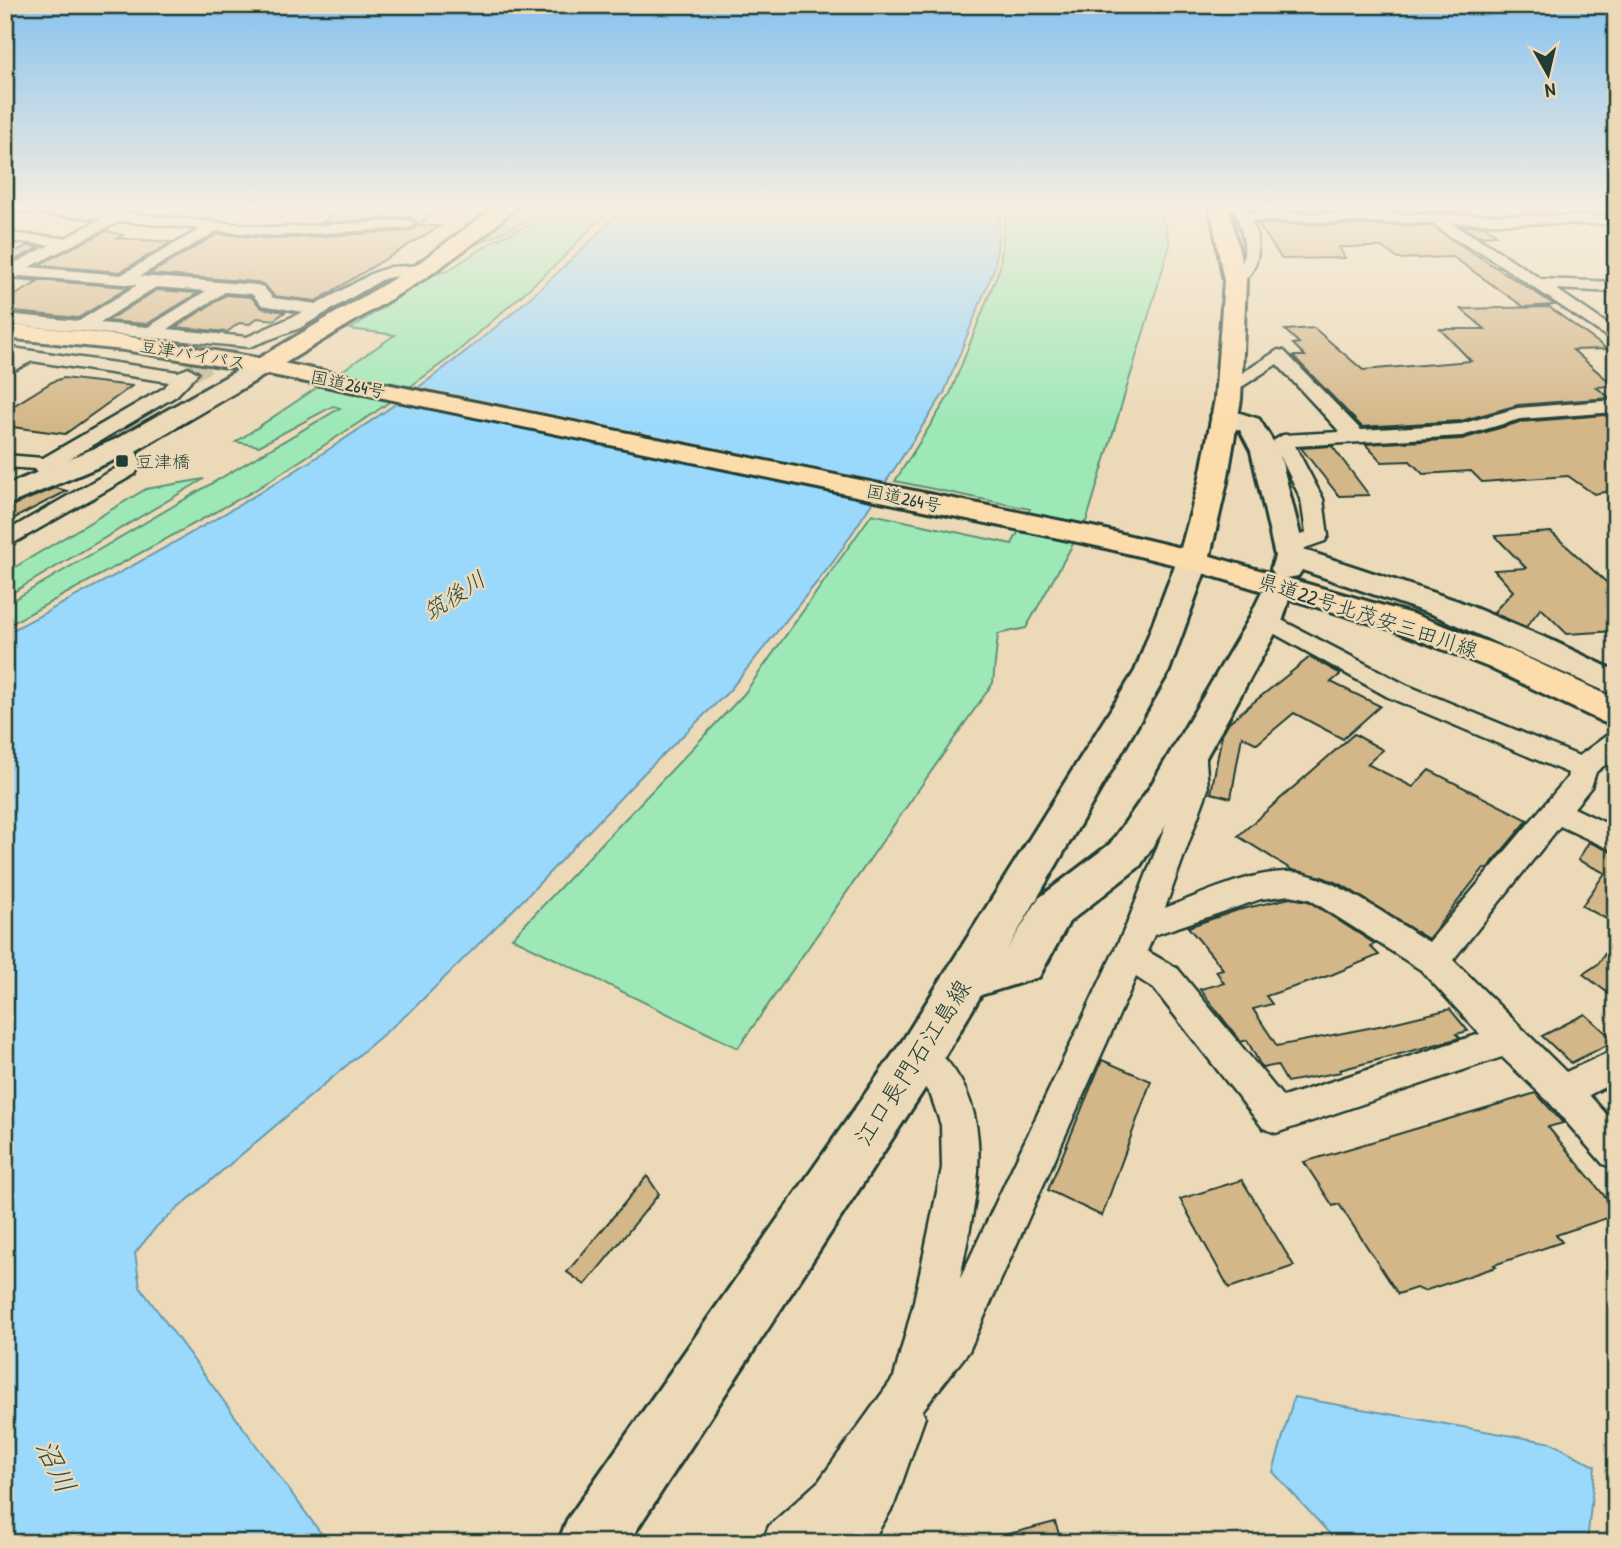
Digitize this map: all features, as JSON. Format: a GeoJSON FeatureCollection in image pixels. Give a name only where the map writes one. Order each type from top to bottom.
{"type":"FeatureCollection","features":[{"type":"Feature","properties":{"kind":"main road"},"geometry":{"type":"LineString","coordinates":[[263,366],[410,279]]}},
{"type":"Feature","properties":{"kind":"main road"},"geometry":{"type":"LineString","coordinates":[[1193,560],[1213,482],[1224,416],[1235,281]]}},
{"type":"Feature","properties":{"kind":"main road","name":"豆津バイパス"},"geometry":{"type":"LineString","coordinates":[[5,333],[124,343],[263,366]]}},
{"type":"Feature","properties":{"kind":"main road","name":"国道264号"},"geometry":{"type":"LineString","coordinates":[[263,366],[1097,537],[1193,560]]}},
{"type":"Feature","properties":{"kind":"main road","name":"県道22号北茂安三田川線"},"geometry":{"type":"LineString","coordinates":[[1193,560],[1403,622],[1500,659],[1616,714]]}},
{"type":"Feature","properties":{"kind":"street"},"geometry":{"type":"LineString","coordinates":[[138,279],[257,290],[268,302],[322,310]]}},
{"type":"Feature","properties":{"kind":"street"},"geometry":{"type":"LineString","coordinates":[[5,319],[242,345],[322,310],[373,279]]}},
{"type":"Feature","properties":{"kind":"street"},"geometry":{"type":"LineString","coordinates":[[1531,279],[1616,338]]}},
{"type":"Feature","properties":{"kind":"street"},"geometry":{"type":"LineString","coordinates":[[82,326],[154,281]]}},
{"type":"Feature","properties":{"kind":"street"},"geometry":{"type":"LineString","coordinates":[[1538,284],[1616,287]]}},
{"type":"Feature","properties":{"kind":"street"},"geometry":{"type":"LineString","coordinates":[[151,333],[221,288]]}},
{"type":"Feature","properties":{"kind":"street"},"geometry":{"type":"LineString","coordinates":[[5,352],[185,375],[170,391],[48,472],[5,497]]}},
{"type":"Feature","properties":{"kind":"street"},"geometry":{"type":"LineString","coordinates":[[5,370],[29,355]]}},
{"type":"Feature","properties":{"kind":"street"},"geometry":{"type":"LineString","coordinates":[[1228,388],[1278,355],[1356,437]]}},
{"type":"Feature","properties":{"kind":"street"},"geometry":{"type":"LineString","coordinates":[[5,461],[48,472],[124,446],[263,366]]}},
{"type":"Feature","properties":{"kind":"street"},"geometry":{"type":"LineString","coordinates":[[965,981],[1023,964],[1054,909],[1125,855],[1164,797],[1281,578],[1317,537],[1312,499],[1283,441],[1462,430],[1531,412],[1616,406]]}},
{"type":"Feature","properties":{"kind":"street"},"geometry":{"type":"LineString","coordinates":[[1224,416],[1250,425],[1265,451],[1281,578],[1397,691],[1582,768]]}},
{"type":"Feature","properties":{"kind":"street"},"geometry":{"type":"LineString","coordinates":[[5,541],[128,470],[132,463],[124,446]]}},
{"type":"Feature","properties":{"kind":"street","name":"江口長門石江島線"},"geometry":{"type":"LineString","coordinates":[[590,1543],[920,1055],[1152,671],[1193,560]]}},
{"type":"Feature","properties":{"kind":"street"},"geometry":{"type":"LineString","coordinates":[[1281,578],[1446,608],[1541,648],[1616,685]]}},
{"type":"Feature","properties":{"kind":"street"},"geometry":{"type":"LineString","coordinates":[[1433,961],[1581,779],[1582,768],[1616,742]]}},
{"type":"Feature","properties":{"kind":"street"},"geometry":{"type":"LineString","coordinates":[[786,1543],[835,1497],[912,1388],[954,1336],[1015,1208],[1143,923],[1195,789],[1191,747]]}},
{"type":"Feature","properties":{"kind":"street"},"geometry":{"type":"LineString","coordinates":[[1554,811],[1616,841]]}},
{"type":"Feature","properties":{"kind":"street"},"geometry":{"type":"LineString","coordinates":[[1143,923],[1164,921],[1259,887],[1290,883],[1317,888],[1433,961],[1508,1040],[1562,1091],[1616,1152]]}},
{"type":"Feature","properties":{"kind":"street"},"geometry":{"type":"LineString","coordinates":[[1129,957],[1166,979],[1276,1116],[1508,1040]]}},
{"type":"Feature","properties":{"kind":"street"},"geometry":{"type":"LineString","coordinates":[[843,1543],[878,1489],[912,1388],[934,1306],[961,1168],[959,1125],[947,1088],[920,1055]]}},
{"type":"Feature","properties":{"kind":"street"},"geometry":{"type":"LineString","coordinates":[[1562,1091],[1616,1064]]}},
{"type":"Feature","properties":{"kind":"green space"},"geometry":{"type":"Polygon","coordinates":[[[426,279],[539,279],[455,354],[374,413],[252,492],[5,627],[5,605],[340,408],[333,406],[259,446],[236,442],[395,335],[350,329],[426,279]]]}},
{"type":"Feature","properties":{"kind":"green space"},"geometry":{"type":"Polygon","coordinates":[[[995,279],[1160,279],[1087,519],[1026,628],[998,634],[993,683],[738,1048],[512,938],[744,694],[872,514],[1012,544],[1030,509],[895,481],[950,394],[995,279]]]}},
{"type":"Feature","properties":{"kind":"green space"},"geometry":{"type":"Polygon","coordinates":[[[204,479],[5,597],[5,573],[146,489],[204,479]]]}},
{"type":"Feature","properties":{"kind":"water"},"geometry":{"type":"Polygon","coordinates":[[[550,279],[990,279],[944,393],[834,561],[729,691],[644,773],[529,894],[412,1010],[157,1226],[135,1253],[140,1287],[328,1543],[5,1543],[5,634],[253,497],[333,447],[485,336],[550,279]]]}},
{"type":"Feature","properties":{"kind":"water"},"geometry":{"type":"Polygon","coordinates":[[[1294,1397],[1552,1443],[1595,1466],[1587,1543],[1338,1543],[1273,1472],[1294,1397]]]}},
{"type":"Feature","properties":{"kind":"pier"},"geometry":{"type":"Polygon","coordinates":[[[416,386],[890,483],[880,499],[398,399],[416,386]]]}},
{"type":"Feature","properties":{"kind":"building"},"geometry":{"type":"Polygon","coordinates":[[[220,279],[352,279],[316,301],[274,296],[265,285],[220,279]]]}},
{"type":"Feature","properties":{"kind":"building"},"geometry":{"type":"Polygon","coordinates":[[[1485,279],[1515,279],[1555,305],[1524,307],[1485,279]]]}},
{"type":"Feature","properties":{"kind":"building"},"geometry":{"type":"Polygon","coordinates":[[[16,280],[129,287],[78,318],[5,311],[5,301],[38,282],[16,280]]]}},
{"type":"Feature","properties":{"kind":"building"},"geometry":{"type":"Polygon","coordinates":[[[157,290],[198,293],[147,324],[107,321],[157,290]]]}},
{"type":"Feature","properties":{"kind":"building"},"geometry":{"type":"Polygon","coordinates":[[[226,295],[251,297],[262,308],[285,312],[274,320],[257,318],[250,324],[239,323],[227,332],[176,327],[226,295]]]}},
{"type":"Feature","properties":{"kind":"building"},"geometry":{"type":"Polygon","coordinates":[[[1549,307],[1607,349],[1573,350],[1614,386],[1596,387],[1610,398],[1518,405],[1461,421],[1362,427],[1293,356],[1305,356],[1293,344],[1299,343],[1285,330],[1314,328],[1363,370],[1471,361],[1440,329],[1485,329],[1461,309],[1549,307]]]}},
{"type":"Feature","properties":{"kind":"building"},"geometry":{"type":"Polygon","coordinates":[[[63,378],[132,386],[65,434],[5,426],[5,411],[63,378]]]}},
{"type":"Feature","properties":{"kind":"building"},"geometry":{"type":"Polygon","coordinates":[[[1605,415],[1616,425],[1616,490],[1594,494],[1568,476],[1482,482],[1471,471],[1423,474],[1410,461],[1382,462],[1365,444],[1462,439],[1520,422],[1605,415]]]}},
{"type":"Feature","properties":{"kind":"building"},"geometry":{"type":"Polygon","coordinates":[[[1332,446],[1369,495],[1339,496],[1301,448],[1332,446]]]}},
{"type":"Feature","properties":{"kind":"building"},"geometry":{"type":"Polygon","coordinates":[[[56,488],[67,491],[5,523],[5,508],[56,488]]]}},
{"type":"Feature","properties":{"kind":"building"},"geometry":{"type":"Polygon","coordinates":[[[1551,532],[1616,591],[1616,631],[1567,634],[1541,608],[1526,627],[1493,613],[1513,591],[1494,570],[1526,568],[1495,536],[1551,532]]]}},
{"type":"Feature","properties":{"kind":"building"},"geometry":{"type":"Polygon","coordinates":[[[1310,657],[1341,674],[1331,682],[1380,706],[1343,739],[1294,713],[1257,744],[1242,736],[1231,798],[1211,793],[1222,734],[1229,722],[1310,657]]]}},
{"type":"Feature","properties":{"kind":"building"},"geometry":{"type":"Polygon","coordinates":[[[1354,734],[1383,750],[1367,764],[1413,787],[1429,770],[1528,820],[1487,869],[1484,868],[1428,939],[1342,885],[1292,870],[1238,836],[1354,734]]]}},
{"type":"Feature","properties":{"kind":"building"},"geometry":{"type":"Polygon","coordinates":[[[1589,842],[1616,854],[1616,924],[1582,906],[1605,873],[1578,860],[1589,842]]]}},
{"type":"Feature","properties":{"kind":"building"},"geometry":{"type":"Polygon","coordinates":[[[1290,898],[1308,901],[1375,944],[1370,946],[1379,955],[1331,975],[1266,996],[1272,1004],[1253,1009],[1277,1046],[1450,1009],[1468,1031],[1456,1034],[1460,1038],[1340,1070],[1341,1072],[1287,1082],[1277,1065],[1262,1068],[1247,1040],[1241,1042],[1200,989],[1224,983],[1216,971],[1223,969],[1188,927],[1238,910],[1290,898]]]}},
{"type":"Feature","properties":{"kind":"building"},"geometry":{"type":"Polygon","coordinates":[[[1616,937],[1616,999],[1583,974],[1598,964],[1616,937]]]}},
{"type":"Feature","properties":{"kind":"building"},"geometry":{"type":"Polygon","coordinates":[[[1585,1014],[1615,1041],[1571,1063],[1542,1036],[1585,1014]]]}},
{"type":"Feature","properties":{"kind":"building"},"geometry":{"type":"Polygon","coordinates":[[[1102,1060],[1151,1081],[1102,1216],[1048,1190],[1102,1060]]]}},
{"type":"Feature","properties":{"kind":"building"},"geometry":{"type":"Polygon","coordinates":[[[1536,1093],[1563,1123],[1548,1127],[1616,1210],[1616,1215],[1556,1235],[1562,1242],[1494,1265],[1496,1267],[1424,1291],[1416,1288],[1398,1294],[1339,1204],[1333,1206],[1304,1162],[1536,1093]]]}},
{"type":"Feature","properties":{"kind":"building"},"geometry":{"type":"Polygon","coordinates":[[[647,1176],[659,1194],[585,1285],[567,1272],[647,1176]]]}},
{"type":"Feature","properties":{"kind":"building"},"geometry":{"type":"Polygon","coordinates":[[[1242,1180],[1294,1266],[1229,1288],[1180,1199],[1242,1180]]]}},
{"type":"Feature","properties":{"kind":"building"},"geometry":{"type":"Polygon","coordinates":[[[1055,1522],[1062,1543],[1002,1543],[1001,1536],[1055,1522]]]}},
{"type":"Feature","properties":{"kind":"tunnel"},"geometry":{"type":"LineString","coordinates":[[209,362],[234,348]]}},
{"type":"Feature","properties":{"kind":"tunnel"},"geometry":{"type":"LineString","coordinates":[[189,373],[212,360]]}},
{"type":"Feature","properties":{"kind":"place","name":"豆津橋"},"geometry":{"type":"Point","coordinates":[122,461]}},
{"type":"Feature","properties":{"kind":"water label","name":"筑後川"},"geometry":{"type":"Point","coordinates":[454,595]}},
{"type":"Feature","properties":{"kind":"water label","name":"沼川"},"geometry":{"type":"Point","coordinates":[56,1466]}}]}
